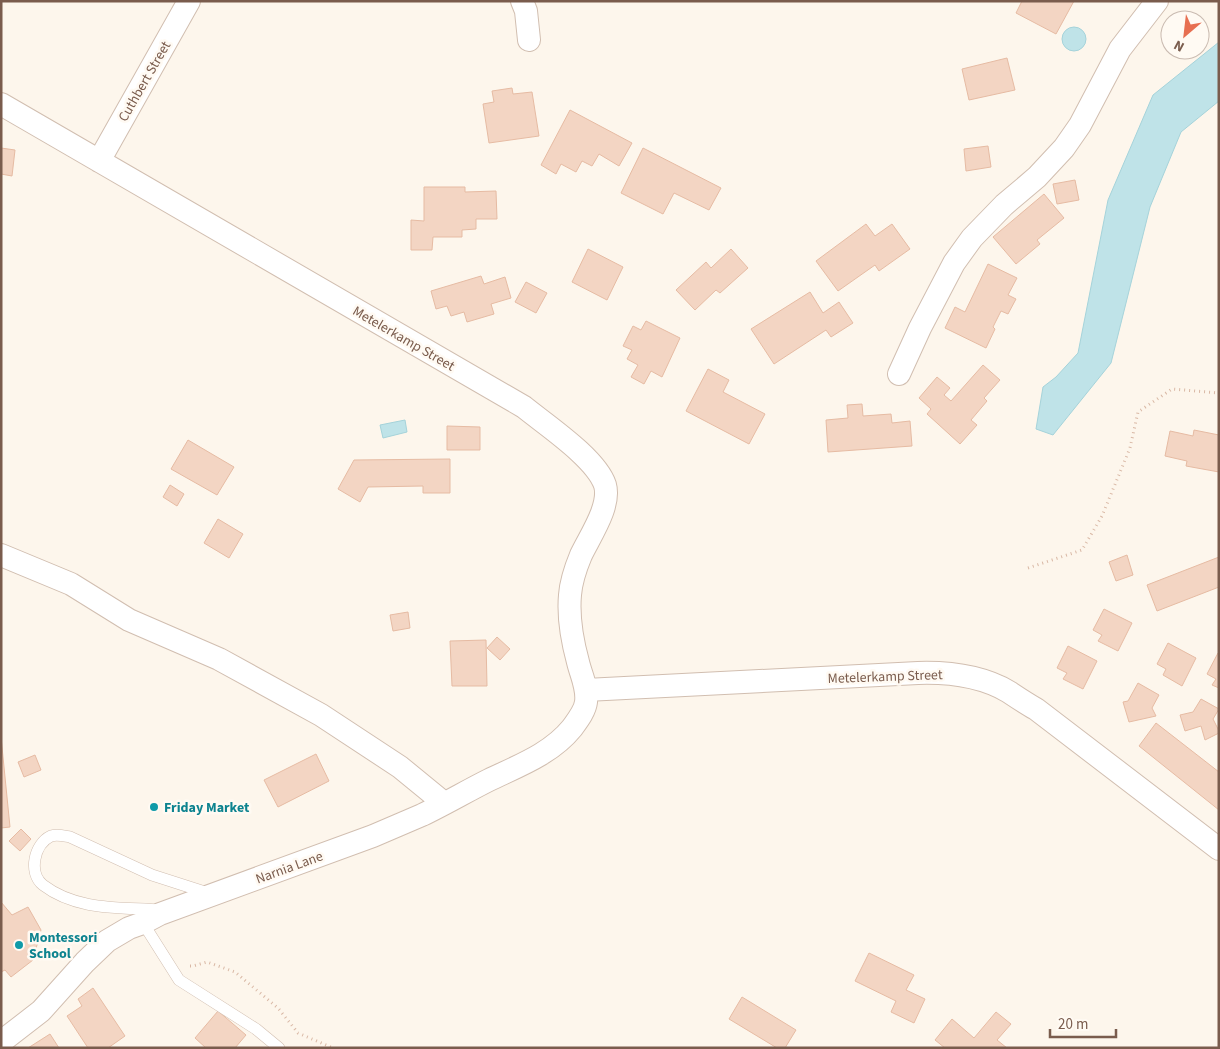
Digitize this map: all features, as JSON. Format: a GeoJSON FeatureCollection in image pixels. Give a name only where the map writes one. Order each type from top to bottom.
{"type":"FeatureCollection","features":[{"type":"Feature","properties":{"kind":"street","name":"Cuthbert Street"},"geometry":{"type":"LineString","coordinates":[[99,161],[189,1]]}},
{"type":"Feature","properties":{"kind":"street"},"geometry":{"type":"LineString","coordinates":[[522,1],[526,11],[529,40]]}},
{"type":"Feature","properties":{"kind":"street"},"geometry":{"type":"LineString","coordinates":[[899,374],[954,262],[972,238],[1004,205],[1037,177],[1064,148],[1080,125],[1120,48],[1157,1]]}},
{"type":"Feature","properties":{"kind":"street","name":"Metelerkamp Street"},"geometry":{"type":"LineString","coordinates":[[1,104],[524,407],[573,446],[593,465],[604,483],[606,495],[599,519],[575,571],[569,608],[573,640],[586,697],[918,673],[943,673],[974,678],[1008,692],[1036,709],[1219,849]]}},
{"type":"Feature","properties":{"kind":"street"},"geometry":{"type":"LineString","coordinates":[[1,554],[71,584],[129,620],[219,659],[321,715],[400,767],[444,803]]}},
{"type":"Feature","properties":{"kind":"street","name":"Narnia Lane"},"geometry":{"type":"LineString","coordinates":[[1,1042],[41,1011],[85,962],[107,941],[129,928],[169,911],[373,836],[423,814],[550,748],[571,729],[581,715],[586,697]]}},
{"type":"Feature","properties":{"kind":"lane"},"geometry":{"type":"LineString","coordinates":[[169,911],[96,906],[78,902],[57,893],[42,884],[34,869],[36,855],[40,846],[51,836],[70,837],[152,874],[212,895]]}},
{"type":"Feature","properties":{"kind":"lane"},"geometry":{"type":"LineString","coordinates":[[143,923],[179,980],[256,1029],[279,1048]]}},
{"type":"Feature","properties":{"kind":"path"},"geometry":{"type":"LineString","coordinates":[[1028,568],[1082,550],[1106,508],[1130,448],[1138,412],[1172,390],[1219,393]]}},
{"type":"Feature","properties":{"kind":"path"},"geometry":{"type":"LineString","coordinates":[[185,964],[193,966],[207,962],[235,972],[278,1008],[298,1033],[333,1048]]}},
{"type":"Feature","properties":{"kind":"water"},"geometry":{"type":"Polygon","coordinates":[[[1074,27],[1083,30],[1086,39],[1083,48],[1074,51],[1065,48],[1062,39],[1065,30],[1074,27]]]}},
{"type":"Feature","properties":{"kind":"water"},"geometry":{"type":"Polygon","coordinates":[[[1219,42],[1219,101],[1181,132],[1150,207],[1111,363],[1053,435],[1036,429],[1043,387],[1056,377],[1078,353],[1108,200],[1153,95],[1197,60],[1210,60],[1210,49],[1219,42]]]}},
{"type":"Feature","properties":{"kind":"water"},"geometry":{"type":"Polygon","coordinates":[[[405,420],[407,432],[383,438],[380,425],[405,420]]]}},
{"type":"Feature","properties":{"kind":"building"},"geometry":{"type":"Polygon","coordinates":[[[1022,1],[1074,1],[1056,34],[1016,13],[1022,1]]]}},
{"type":"Feature","properties":{"kind":"building"},"geometry":{"type":"Polygon","coordinates":[[[1007,58],[1015,90],[969,100],[962,69],[1007,58]]]}},
{"type":"Feature","properties":{"kind":"building"},"geometry":{"type":"Polygon","coordinates":[[[512,88],[513,94],[532,92],[539,136],[489,143],[483,104],[494,102],[492,91],[512,88]]]}},
{"type":"Feature","properties":{"kind":"building"},"geometry":{"type":"Polygon","coordinates":[[[570,110],[632,143],[619,166],[599,154],[592,166],[582,161],[576,172],[561,164],[556,174],[541,165],[570,110]]]}},
{"type":"Feature","properties":{"kind":"building"},"geometry":{"type":"Polygon","coordinates":[[[988,146],[991,167],[966,171],[964,149],[988,146]]]}},
{"type":"Feature","properties":{"kind":"building"},"geometry":{"type":"Polygon","coordinates":[[[1,148],[15,150],[12,176],[1,174],[1,148]]]}},
{"type":"Feature","properties":{"kind":"building"},"geometry":{"type":"Polygon","coordinates":[[[643,148],[721,188],[709,210],[674,193],[663,214],[621,193],[643,148]]]}},
{"type":"Feature","properties":{"kind":"building"},"geometry":{"type":"Polygon","coordinates":[[[1075,180],[1079,200],[1057,204],[1053,184],[1075,180]]]}},
{"type":"Feature","properties":{"kind":"building"},"geometry":{"type":"Polygon","coordinates":[[[424,187],[465,187],[465,192],[496,191],[497,219],[476,219],[476,229],[462,230],[462,237],[433,237],[432,250],[411,250],[411,220],[424,221],[424,187]]]}},
{"type":"Feature","properties":{"kind":"building"},"geometry":{"type":"Polygon","coordinates":[[[1044,194],[1064,218],[1037,240],[1040,244],[1016,264],[993,237],[1044,194]]]}},
{"type":"Feature","properties":{"kind":"building"},"geometry":{"type":"Polygon","coordinates":[[[866,224],[875,236],[892,224],[910,249],[879,271],[875,265],[838,291],[816,261],[866,224]]]}},
{"type":"Feature","properties":{"kind":"building"},"geometry":{"type":"Polygon","coordinates":[[[588,249],[623,267],[607,300],[572,282],[588,249]]]}},
{"type":"Feature","properties":{"kind":"building"},"geometry":{"type":"Polygon","coordinates":[[[731,249],[748,268],[720,293],[716,290],[695,310],[676,290],[706,262],[711,268],[731,249]]]}},
{"type":"Feature","properties":{"kind":"building"},"geometry":{"type":"Polygon","coordinates":[[[988,264],[1017,278],[1008,295],[1016,299],[1008,314],[1001,311],[986,348],[945,328],[955,307],[965,312],[988,264]]]}},
{"type":"Feature","properties":{"kind":"building"},"geometry":{"type":"Polygon","coordinates":[[[481,276],[484,284],[505,277],[511,298],[491,304],[494,314],[467,322],[464,312],[451,316],[447,306],[436,309],[431,291],[481,276]]]}},
{"type":"Feature","properties":{"kind":"building"},"geometry":{"type":"Polygon","coordinates":[[[526,282],[547,293],[536,313],[515,302],[526,282]]]}},
{"type":"Feature","properties":{"kind":"building"},"geometry":{"type":"Polygon","coordinates":[[[810,292],[823,313],[839,302],[853,323],[831,337],[826,330],[774,364],[751,329],[810,292]]]}},
{"type":"Feature","properties":{"kind":"building"},"geometry":{"type":"Polygon","coordinates":[[[646,321],[680,338],[662,377],[651,371],[644,384],[631,377],[638,365],[627,359],[632,350],[623,346],[633,326],[641,330],[646,321]]]}},
{"type":"Feature","properties":{"kind":"building"},"geometry":{"type":"Polygon","coordinates":[[[983,365],[1000,380],[984,398],[987,401],[971,420],[977,425],[960,444],[927,414],[931,409],[919,398],[937,377],[950,388],[944,395],[951,401],[983,365]]]}},
{"type":"Feature","properties":{"kind":"building"},"geometry":{"type":"Polygon","coordinates":[[[708,369],[729,380],[723,392],[765,414],[749,444],[686,411],[708,369]]]}},
{"type":"Feature","properties":{"kind":"building"},"geometry":{"type":"Polygon","coordinates":[[[862,404],[863,416],[891,414],[892,423],[910,421],[912,446],[828,452],[826,420],[848,418],[847,405],[862,404]]]}},
{"type":"Feature","properties":{"kind":"building"},"geometry":{"type":"Polygon","coordinates":[[[447,426],[480,427],[480,450],[447,450],[447,426]]]}},
{"type":"Feature","properties":{"kind":"building"},"geometry":{"type":"Polygon","coordinates":[[[1194,430],[1219,435],[1219,472],[1186,466],[1187,461],[1165,456],[1170,431],[1193,436],[1194,430]]]}},
{"type":"Feature","properties":{"kind":"building"},"geometry":{"type":"Polygon","coordinates":[[[188,440],[234,467],[217,495],[171,469],[188,440]]]}},
{"type":"Feature","properties":{"kind":"building"},"geometry":{"type":"Polygon","coordinates":[[[450,459],[450,493],[423,493],[423,486],[368,487],[360,502],[338,489],[354,460],[450,459]]]}},
{"type":"Feature","properties":{"kind":"building"},"geometry":{"type":"Polygon","coordinates":[[[170,485],[184,494],[177,506],[163,497],[170,485]]]}},
{"type":"Feature","properties":{"kind":"building"},"geometry":{"type":"Polygon","coordinates":[[[218,519],[243,534],[229,558],[204,543],[218,519]]]}},
{"type":"Feature","properties":{"kind":"building"},"geometry":{"type":"Polygon","coordinates":[[[1127,555],[1133,575],[1116,581],[1109,562],[1127,555]]]}},
{"type":"Feature","properties":{"kind":"building"},"geometry":{"type":"Polygon","coordinates":[[[1219,557],[1219,587],[1157,611],[1147,585],[1219,557]]]}},
{"type":"Feature","properties":{"kind":"building"},"geometry":{"type":"Polygon","coordinates":[[[1104,609],[1132,623],[1118,651],[1098,641],[1102,635],[1093,630],[1104,609]]]}},
{"type":"Feature","properties":{"kind":"building"},"geometry":{"type":"Polygon","coordinates":[[[408,612],[410,628],[393,631],[390,615],[408,612]]]}},
{"type":"Feature","properties":{"kind":"building"},"geometry":{"type":"Polygon","coordinates":[[[497,637],[510,649],[500,660],[487,648],[497,637]]]}},
{"type":"Feature","properties":{"kind":"building"},"geometry":{"type":"Polygon","coordinates":[[[486,640],[487,686],[452,686],[450,641],[486,640]]]}},
{"type":"Feature","properties":{"kind":"building"},"geometry":{"type":"Polygon","coordinates":[[[1168,643],[1196,658],[1182,686],[1163,675],[1166,669],[1157,664],[1168,643]]]}},
{"type":"Feature","properties":{"kind":"building"},"geometry":{"type":"Polygon","coordinates":[[[1068,646],[1097,661],[1083,689],[1063,679],[1067,673],[1057,668],[1068,646]]]}},
{"type":"Feature","properties":{"kind":"building"},"geometry":{"type":"Polygon","coordinates":[[[1218,653],[1219,688],[1212,685],[1216,679],[1207,674],[1218,653]]]}},
{"type":"Feature","properties":{"kind":"building"},"geometry":{"type":"Polygon","coordinates":[[[1138,683],[1159,695],[1152,708],[1156,716],[1129,722],[1123,702],[1128,701],[1138,683]]]}},
{"type":"Feature","properties":{"kind":"building"},"geometry":{"type":"Polygon","coordinates":[[[1201,699],[1219,709],[1213,719],[1219,733],[1205,740],[1201,726],[1185,731],[1180,715],[1193,712],[1201,699]]]}},
{"type":"Feature","properties":{"kind":"building"},"geometry":{"type":"Polygon","coordinates":[[[1156,723],[1219,772],[1219,810],[1139,746],[1156,723]]]}},
{"type":"Feature","properties":{"kind":"building"},"geometry":{"type":"Polygon","coordinates":[[[1,737],[10,827],[1,828],[1,737]]]}},
{"type":"Feature","properties":{"kind":"building"},"geometry":{"type":"Polygon","coordinates":[[[316,754],[329,781],[278,807],[264,780],[316,754]]]}},
{"type":"Feature","properties":{"kind":"building"},"geometry":{"type":"Polygon","coordinates":[[[35,755],[41,770],[24,777],[18,762],[35,755]]]}},
{"type":"Feature","properties":{"kind":"building"},"geometry":{"type":"Polygon","coordinates":[[[21,829],[31,839],[20,851],[9,841],[21,829]]]}},
{"type":"Feature","properties":{"kind":"building","name":"Montessori School"},"geometry":{"type":"Polygon","coordinates":[[[1,902],[12,915],[28,907],[41,930],[33,960],[11,977],[5,970],[1,972],[1,902]]]}},
{"type":"Feature","properties":{"kind":"building"},"geometry":{"type":"Polygon","coordinates":[[[869,953],[914,975],[906,990],[925,999],[914,1023],[891,1012],[896,1001],[855,981],[869,953]]]}},
{"type":"Feature","properties":{"kind":"building"},"geometry":{"type":"Polygon","coordinates":[[[93,988],[125,1036],[108,1048],[88,1048],[67,1016],[82,1006],[78,999],[93,988]]]}},
{"type":"Feature","properties":{"kind":"building"},"geometry":{"type":"Polygon","coordinates":[[[742,997],[796,1030],[785,1048],[777,1048],[729,1019],[742,997]]]}},
{"type":"Feature","properties":{"kind":"building"},"geometry":{"type":"Polygon","coordinates":[[[218,1011],[246,1035],[235,1048],[206,1048],[195,1038],[218,1011]]]}},
{"type":"Feature","properties":{"kind":"building"},"geometry":{"type":"Polygon","coordinates":[[[996,1012],[1011,1024],[997,1040],[1007,1048],[945,1048],[935,1040],[952,1019],[974,1038],[996,1012]]]}},
{"type":"Feature","properties":{"kind":"building"},"geometry":{"type":"Polygon","coordinates":[[[50,1034],[59,1048],[28,1048],[50,1034]]]}},
{"type":"Feature","properties":{"kind":"place","name":"Friday Market"},"geometry":{"type":"Point","coordinates":[154,807]}},
{"type":"Feature","properties":{"kind":"place","name":"Montessori School"},"geometry":{"type":"Point","coordinates":[19,945]}}]}
